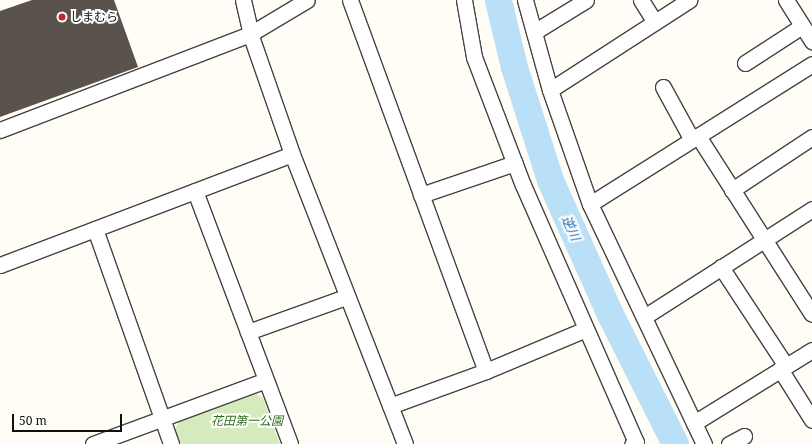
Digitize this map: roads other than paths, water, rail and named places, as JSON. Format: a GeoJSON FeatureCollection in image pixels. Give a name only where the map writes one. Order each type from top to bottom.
{"type":"FeatureCollection","features":[{"type":"Feature","properties":{"kind":"street"},"geometry":{"type":"LineString","coordinates":[[243,0],[250,34],[292,154],[346,297],[405,444]]}},
{"type":"Feature","properties":{"kind":"street"},"geometry":{"type":"LineString","coordinates":[[0,130],[250,34],[307,0]]}},
{"type":"Feature","properties":{"kind":"street"},"geometry":{"type":"LineString","coordinates":[[350,0],[486,371]]}},
{"type":"Feature","properties":{"kind":"street"},"geometry":{"type":"LineString","coordinates":[[464,0],[474,57],[515,163],[636,442],[632,444]]}},
{"type":"Feature","properties":{"kind":"street"},"geometry":{"type":"LineString","coordinates":[[525,0],[550,90],[590,204],[704,444]]}},
{"type":"Feature","properties":{"kind":"street"},"geometry":{"type":"LineString","coordinates":[[534,32],[586,0]]}},
{"type":"Feature","properties":{"kind":"street"},"geometry":{"type":"LineString","coordinates":[[641,0],[656,22]]}},
{"type":"Feature","properties":{"kind":"street"},"geometry":{"type":"LineString","coordinates":[[550,90],[689,0]]}},
{"type":"Feature","properties":{"kind":"street"},"geometry":{"type":"LineString","coordinates":[[786,0],[812,41]]}},
{"type":"Feature","properties":{"kind":"street"},"geometry":{"type":"LineString","coordinates":[[745,63],[802,26]]}},
{"type":"Feature","properties":{"kind":"street"},"geometry":{"type":"LineString","coordinates":[[590,204],[812,64]]}},
{"type":"Feature","properties":{"kind":"street"},"geometry":{"type":"LineString","coordinates":[[663,87],[695,138],[732,190],[812,314]]}},
{"type":"Feature","properties":{"kind":"street"},"geometry":{"type":"LineString","coordinates":[[732,190],[812,137]]}},
{"type":"Feature","properties":{"kind":"street"},"geometry":{"type":"LineString","coordinates":[[0,265],[292,154]]}},
{"type":"Feature","properties":{"kind":"street"},"geometry":{"type":"LineString","coordinates":[[421,195],[515,163]]}},
{"type":"Feature","properties":{"kind":"street"},"geometry":{"type":"LineString","coordinates":[[195,191],[290,444]]}},
{"type":"Feature","properties":{"kind":"street"},"geometry":{"type":"LineString","coordinates":[[644,317],[812,209]]}},
{"type":"Feature","properties":{"kind":"street"},"geometry":{"type":"LineString","coordinates":[[95,229],[171,444]]}},
{"type":"Feature","properties":{"kind":"street"},"geometry":{"type":"LineString","coordinates":[[721,267],[783,368],[812,420]]}},
{"type":"Feature","properties":{"kind":"street"},"geometry":{"type":"LineString","coordinates":[[248,332],[346,297]]}},
{"type":"Feature","properties":{"kind":"street"},"geometry":{"type":"LineString","coordinates":[[390,406],[486,371],[586,329]]}},
{"type":"Feature","properties":{"kind":"street"},"geometry":{"type":"LineString","coordinates":[[694,423],[812,350]]}},
{"type":"Feature","properties":{"kind":"street"},"geometry":{"type":"LineString","coordinates":[[93,444],[266,380]]}},
{"type":"Feature","properties":{"kind":"street"},"geometry":{"type":"LineString","coordinates":[[729,444],[744,436]]}},
{"type":"Feature","properties":{"kind":"waterway","name":"逆川"},"geometry":{"type":"LineString","coordinates":[[498,0],[514,67],[550,180],[610,314],[675,444]]}},
{"type":"Feature","properties":{"kind":"place","name":"しまむら"},"geometry":{"type":"Point","coordinates":[62,17]}},
{"type":"Feature","properties":{"kind":"park label","name":"花田第一公園"},"geometry":{"type":"Point","coordinates":[247,421]}}]}
